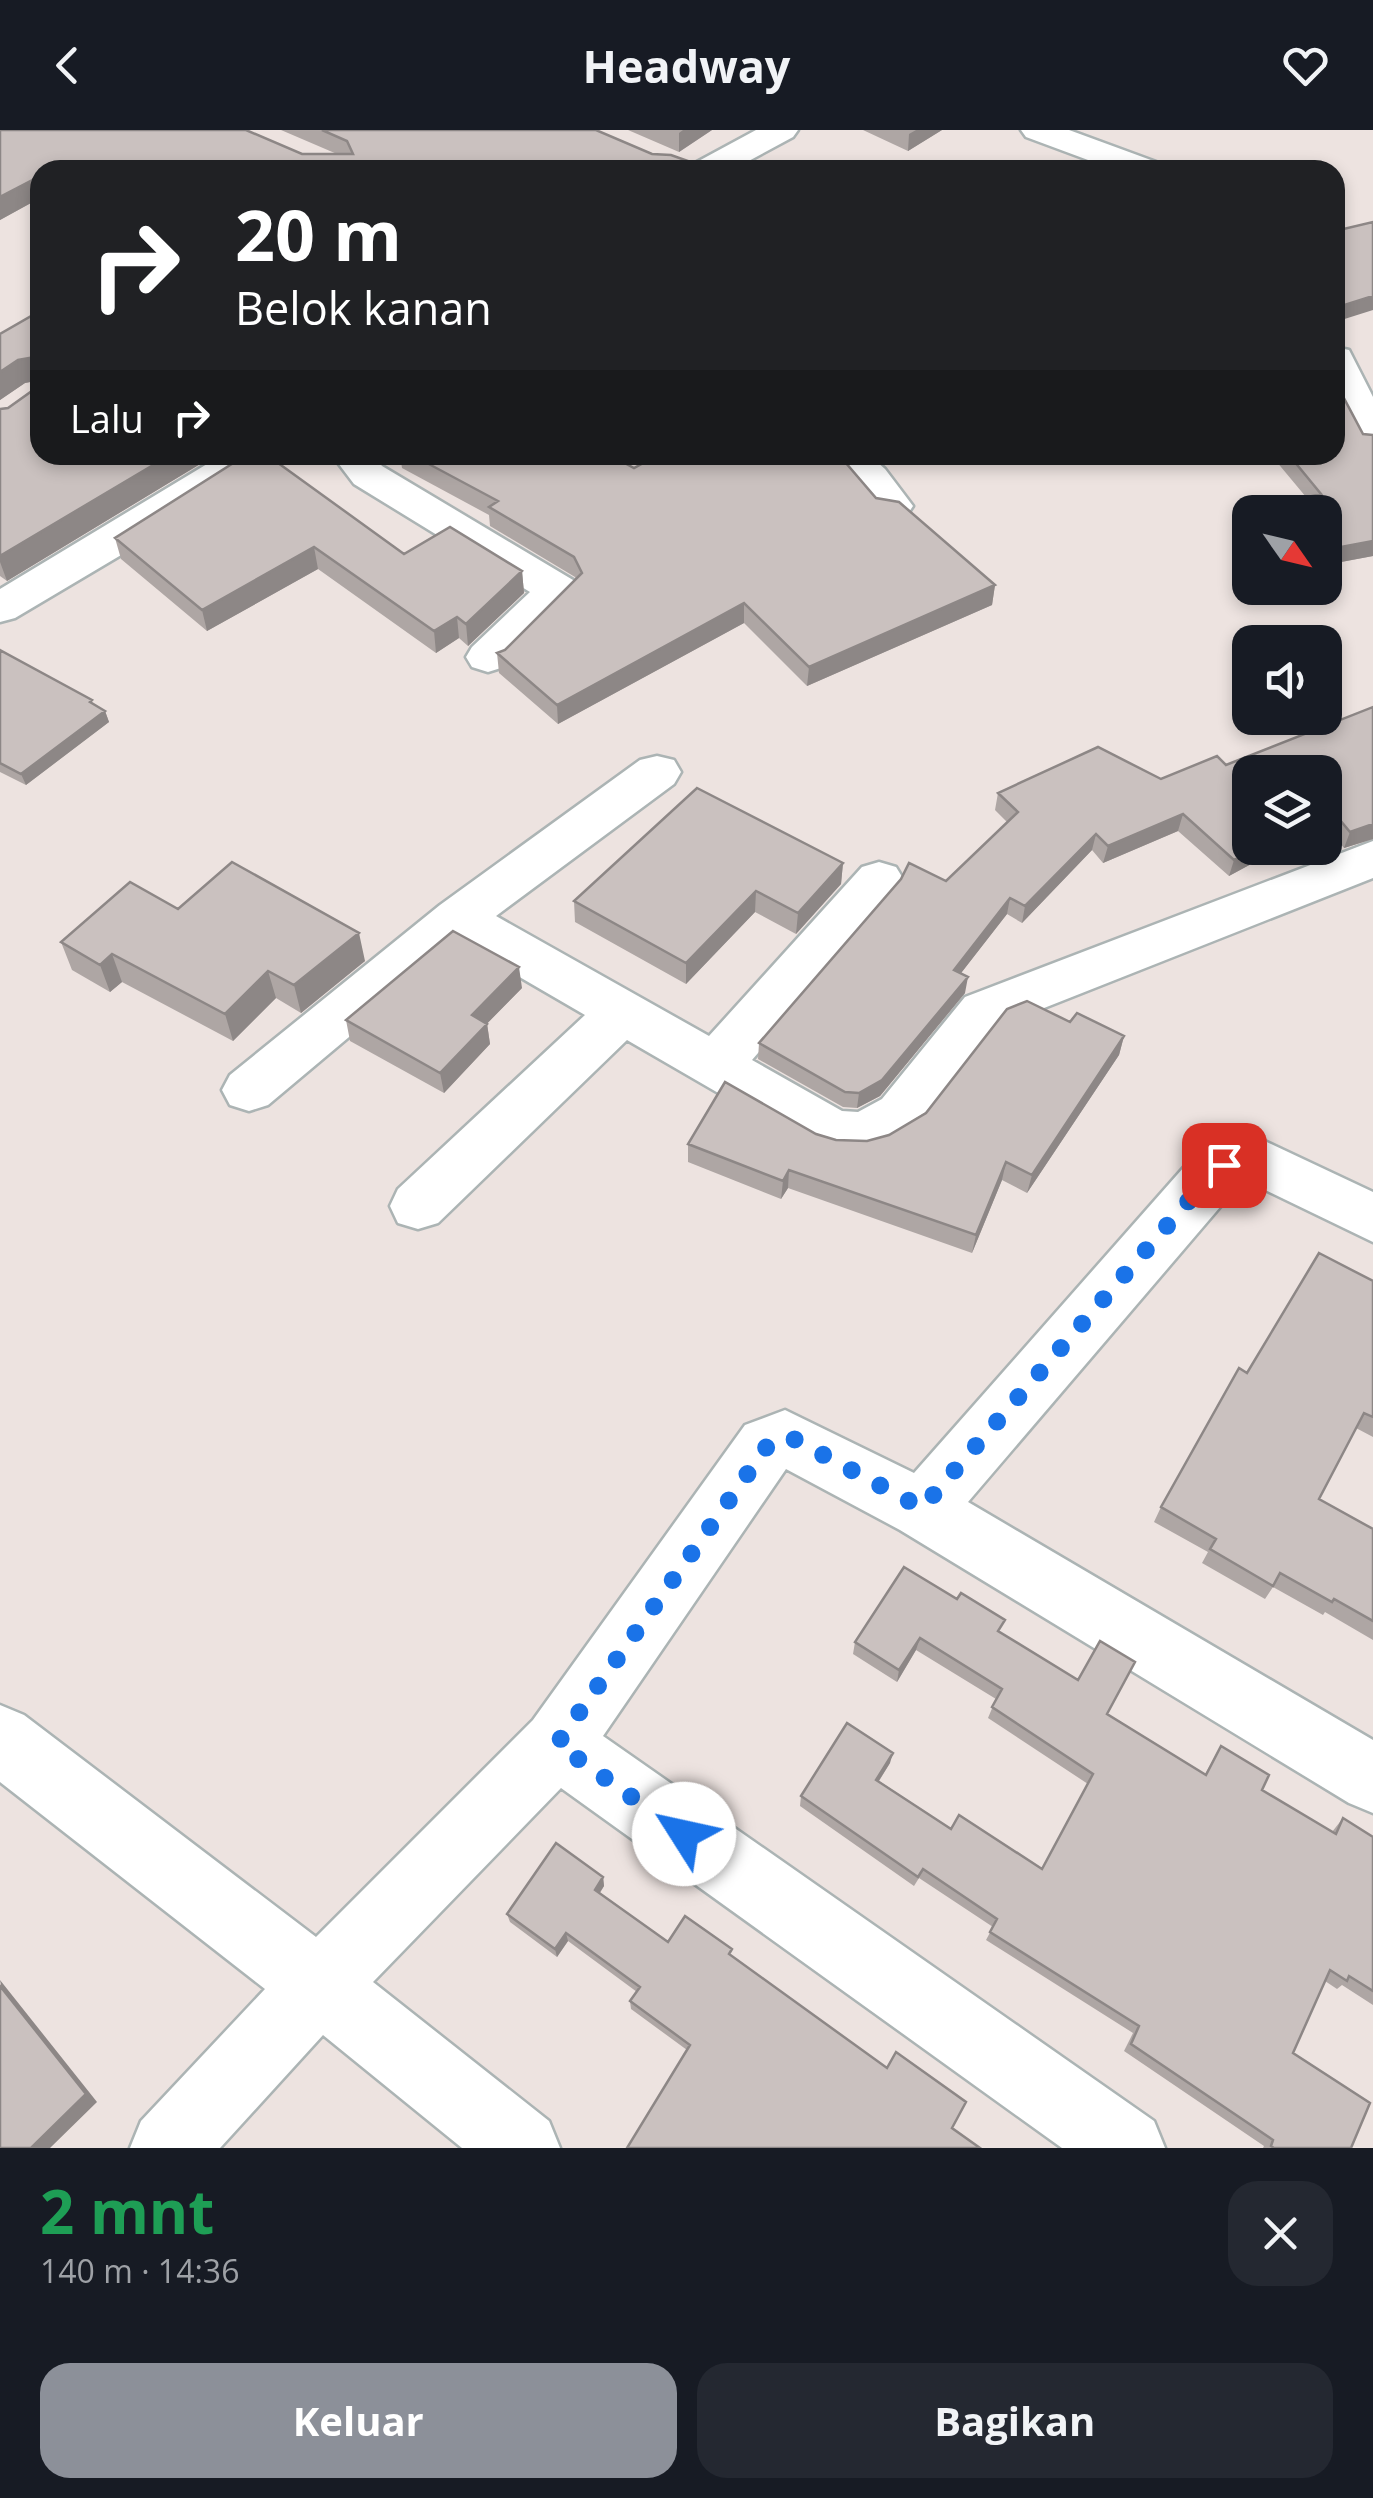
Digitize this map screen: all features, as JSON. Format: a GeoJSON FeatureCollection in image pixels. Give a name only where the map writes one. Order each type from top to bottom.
{"type":"FeatureCollection","features":[{"type":"Feature","properties":{"kind":"street"},"geometry":{"type":"LineString","coordinates":[[717,160],[781,130]]}},
{"type":"Feature","properties":{"kind":"street"},"geometry":{"type":"LineString","coordinates":[[1038,130],[1113,160]]}},
{"type":"Feature","properties":{"kind":"street"},"geometry":{"type":"LineString","coordinates":[[1345,388],[1356,422]]}},
{"type":"Feature","properties":{"kind":"street"},"geometry":{"type":"LineString","coordinates":[[4,600],[160,514],[235,465]]}},
{"type":"Feature","properties":{"kind":"street"},"geometry":{"type":"LineString","coordinates":[[360,465],[368,475],[558,590],[488,657]]}},
{"type":"Feature","properties":{"kind":"street"},"geometry":{"type":"LineString","coordinates":[[856,465],[892,506]]}},
{"type":"Feature","properties":{"kind":"street"},"geometry":{"type":"LineString","coordinates":[[250,1090],[458,918],[657,772]]}},
{"type":"Feature","properties":{"kind":"street"},"geometry":{"type":"LineString","coordinates":[[458,918],[834,1133],[865,1134],[901,1114],[983,1011],[1373,859]]}},
{"type":"Feature","properties":{"kind":"street"},"geometry":{"type":"LineString","coordinates":[[715,1066],[879,880]]}},
{"type":"Feature","properties":{"kind":"street"},"geometry":{"type":"LineString","coordinates":[[418,1206],[622,1012]]}},
{"type":"Feature","properties":{"kind":"street"},"geometry":{"type":"LineString","coordinates":[[922,1508],[1212,1174],[1224,1165],[1256,1160],[1373,1218]]}},
{"type":"Feature","properties":{"kind":"street"},"geometry":{"type":"LineString","coordinates":[[168,2148],[319,1985],[557,1744],[773,1440],[792,1438],[922,1508],[1373,1779]]}},
{"type":"Feature","properties":{"kind":"street"},"geometry":{"type":"LineString","coordinates":[[2,1743],[319,1985],[522,2148]]}},
{"type":"Feature","properties":{"kind":"street"},"geometry":{"type":"LineString","coordinates":[[557,1744],[1128,2148]]}},
{"type":"Feature","properties":{"kind":"building"},"geometry":{"type":"Polygon","coordinates":[[[0,130],[246,130],[302,154],[353,154],[347,141],[322,130],[596,130],[652,154],[685,160],[30,160],[30,181],[0,197],[0,130]]]}},
{"type":"Feature","properties":{"kind":"building"},"geometry":{"type":"Polygon","coordinates":[[[1373,222],[1373,296],[1345,305],[1345,229],[1373,222]]]}},
{"type":"Feature","properties":{"kind":"building"},"geometry":{"type":"Polygon","coordinates":[[[30,317],[30,358],[18,360],[0,372],[0,334],[30,317]]]}},
{"type":"Feature","properties":{"kind":"building"},"geometry":{"type":"Polygon","coordinates":[[[30,392],[30,465],[153,465],[0,556],[0,409],[8,408],[30,392]]]}},
{"type":"Feature","properties":{"kind":"building"},"geometry":{"type":"Polygon","coordinates":[[[1345,400],[1363,434],[1373,435],[1373,541],[1342,547],[1342,495],[1316,495],[1321,494],[1297,465],[1345,465],[1345,400]]]}},
{"type":"Feature","properties":{"kind":"building"},"geometry":{"type":"Polygon","coordinates":[[[230,465],[281,465],[404,554],[450,527],[522,571],[466,624],[457,617],[434,631],[314,547],[202,610],[115,538],[230,465]]]}},
{"type":"Feature","properties":{"kind":"building"},"geometry":{"type":"Polygon","coordinates":[[[431,465],[634,468],[848,465],[876,498],[899,502],[995,585],[809,667],[744,603],[557,705],[497,653],[505,650],[582,573],[574,557],[489,507],[498,501],[431,465]]]}},
{"type":"Feature","properties":{"kind":"building"},"geometry":{"type":"Polygon","coordinates":[[[0,650],[105,711],[21,774],[0,763],[0,650]]]}},
{"type":"Feature","properties":{"kind":"building"},"geometry":{"type":"Polygon","coordinates":[[[1373,707],[1373,824],[1350,832],[1342,822],[1342,755],[1251,755],[1302,735],[1342,735],[1342,719],[1373,707]]]}},
{"type":"Feature","properties":{"kind":"building"},"geometry":{"type":"Polygon","coordinates":[[[1098,747],[1161,779],[1217,756],[1226,765],[1232,763],[1232,858],[1183,814],[1108,846],[1096,834],[1025,906],[1010,898],[954,970],[968,977],[882,1080],[859,1093],[845,1092],[759,1043],[901,879],[909,863],[946,881],[1018,812],[998,793],[1098,747]]]}},
{"type":"Feature","properties":{"kind":"building"},"geometry":{"type":"Polygon","coordinates":[[[697,788],[843,863],[798,913],[756,891],[686,963],[574,901],[697,788]]]}},
{"type":"Feature","properties":{"kind":"building"},"geometry":{"type":"Polygon","coordinates":[[[232,862],[359,933],[294,985],[268,971],[225,1014],[112,954],[100,965],[61,942],[130,882],[178,909],[232,862]]]}},
{"type":"Feature","properties":{"kind":"building"},"geometry":{"type":"Polygon","coordinates":[[[453,931],[519,967],[472,1015],[487,1024],[440,1073],[346,1020],[453,931]]]}},
{"type":"Feature","properties":{"kind":"building"},"geometry":{"type":"Polygon","coordinates":[[[1027,1001],[1070,1022],[1077,1013],[1124,1036],[1032,1175],[1006,1162],[976,1235],[789,1170],[783,1181],[688,1144],[725,1082],[816,1134],[836,1140],[867,1141],[889,1135],[926,1113],[1007,1009],[1027,1001]]]}},
{"type":"Feature","properties":{"kind":"building"},"geometry":{"type":"Polygon","coordinates":[[[1319,1253],[1373,1281],[1373,1417],[1364,1413],[1319,1499],[1373,1529],[1373,1621],[1280,1573],[1273,1586],[1210,1549],[1216,1539],[1161,1507],[1239,1368],[1247,1373],[1319,1253]]]}},
{"type":"Feature","properties":{"kind":"building"},"geometry":{"type":"Polygon","coordinates":[[[904,1567],[957,1599],[961,1593],[1005,1620],[998,1631],[1078,1680],[1100,1641],[1135,1662],[1107,1714],[1206,1775],[1221,1746],[1269,1775],[1262,1790],[1336,1834],[1343,1818],[1373,1837],[1373,1991],[1330,1970],[1293,2053],[1370,2103],[1351,2148],[1274,2148],[1273,2140],[1131,2044],[1139,2026],[990,1932],[997,1919],[923,1869],[918,1877],[801,1796],[847,1723],[893,1753],[876,1780],[951,1829],[959,1815],[1042,1869],[1093,1774],[992,1707],[1002,1689],[920,1638],[899,1670],[855,1642],[904,1567]]]}},
{"type":"Feature","properties":{"kind":"building"},"geometry":{"type":"Polygon","coordinates":[[[556,1843],[603,1877],[595,1890],[668,1942],[685,1916],[732,1949],[729,1954],[887,2068],[896,2052],[966,2102],[952,2128],[980,2148],[627,2148],[690,2045],[630,2001],[640,1987],[566,1933],[555,1949],[507,1914],[556,1843]]]}},
{"type":"Feature","properties":{"kind":"building"},"geometry":{"type":"Polygon","coordinates":[[[0,1986],[86,2094],[31,2148],[0,2148],[0,1986]]]}},
{"type":"Feature","properties":{"kind":"route"},"geometry":{"type":"LineString","coordinates":[[684,1834],[557,1744],[768,1445],[778,1438],[792,1438],[922,1508],[1212,1174],[1224,1165]]}}]}
